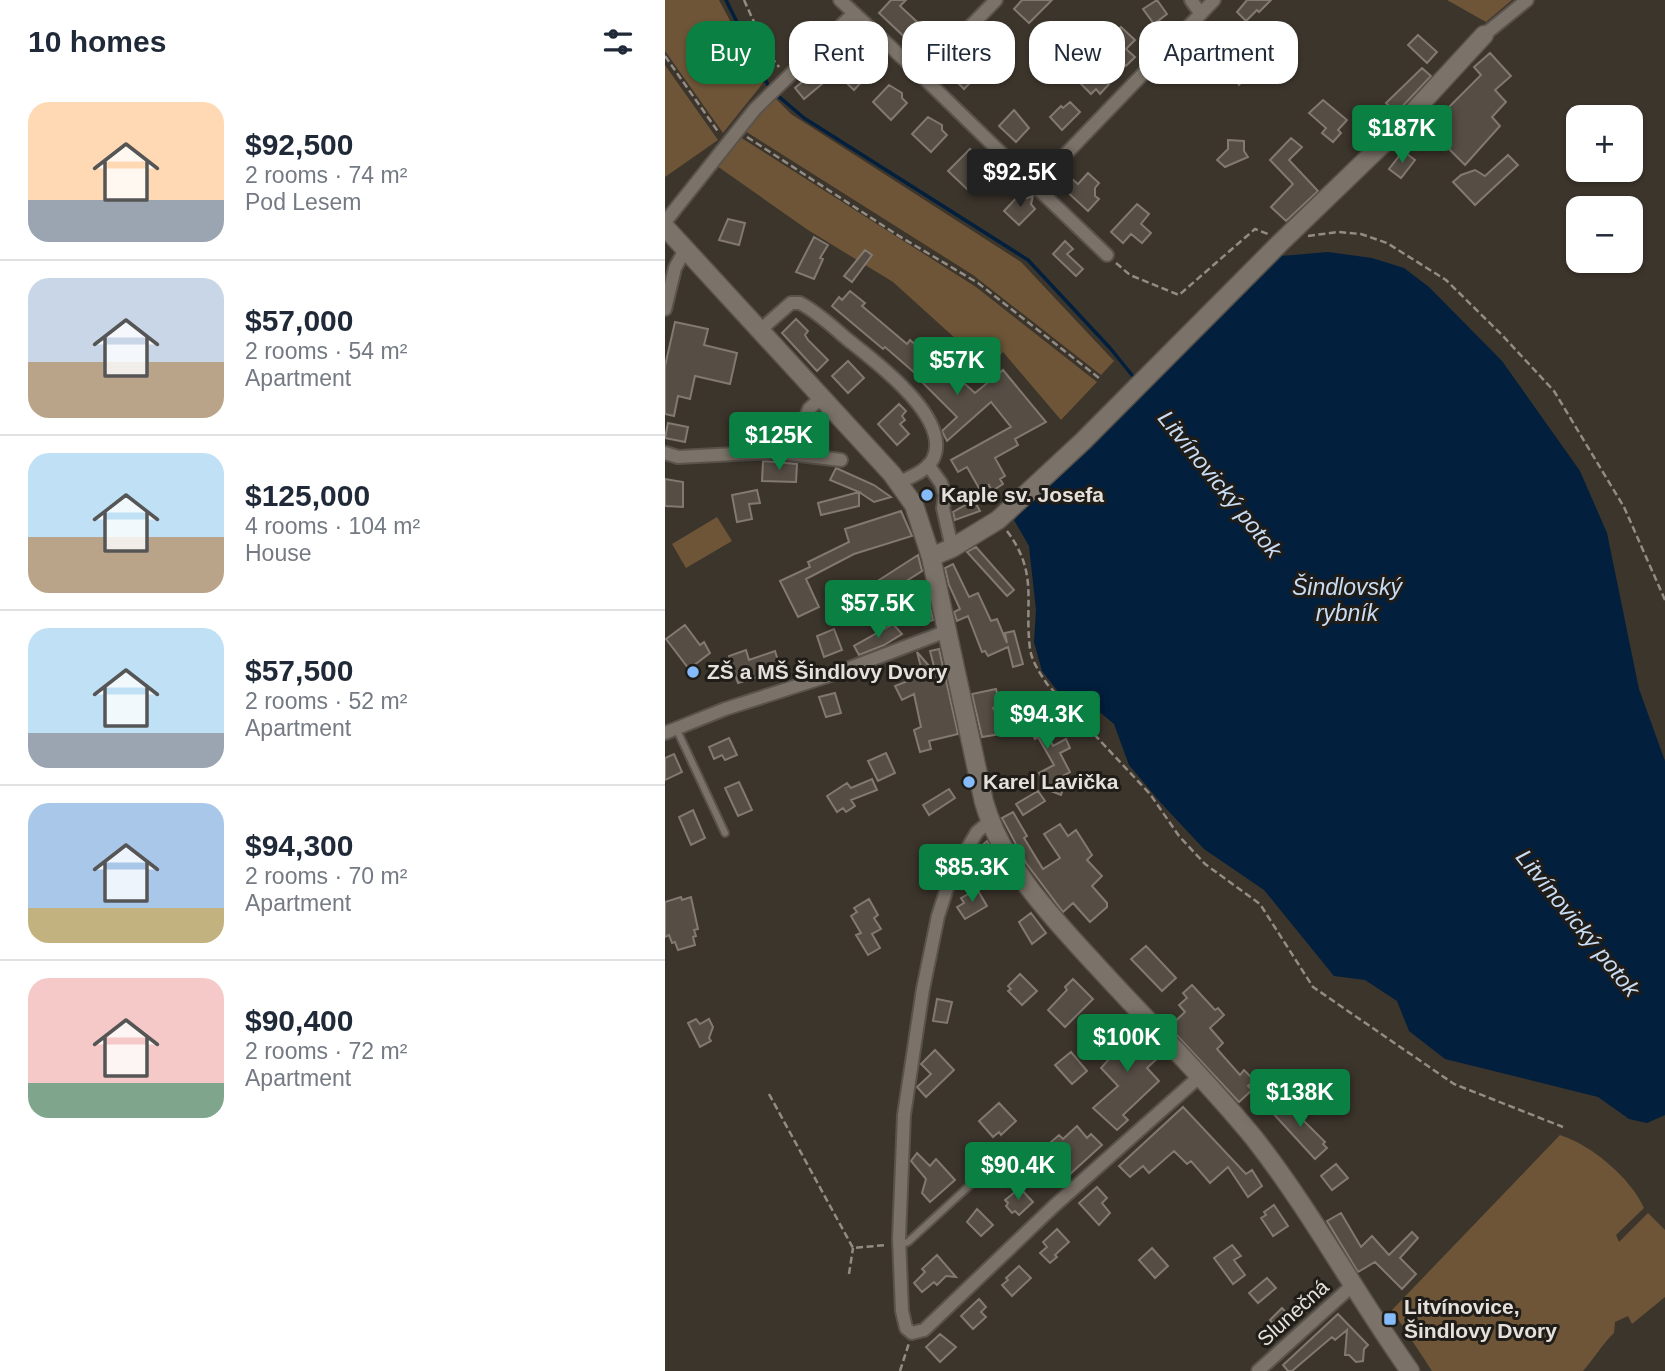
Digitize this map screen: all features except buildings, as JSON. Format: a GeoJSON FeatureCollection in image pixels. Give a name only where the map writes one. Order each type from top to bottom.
{"type":"FeatureCollection","features":[{"type":"Feature","properties":{"kind":"street"},"geometry":{"type":"LineString","coordinates":[[840,0],[902,57]]}},
{"type":"Feature","properties":{"kind":"street"},"geometry":{"type":"LineString","coordinates":[[976,21],[996,0]]}},
{"type":"Feature","properties":{"kind":"street"},"geometry":{"type":"LineString","coordinates":[[1191,0],[1201,14]]}},
{"type":"Feature","properties":{"kind":"street"},"geometry":{"type":"LineString","coordinates":[[1035,186],[1214,0]]}},
{"type":"Feature","properties":{"kind":"street"},"geometry":{"type":"LineString","coordinates":[[931,557],[952,548],[998,520],[1083,441],[1391,136],[1484,35],[1527,0]]}},
{"type":"Feature","properties":{"kind":"street"},"geometry":{"type":"LineString","coordinates":[[846,21],[854,13]]}},
{"type":"Feature","properties":{"kind":"street"},"geometry":{"type":"LineString","coordinates":[[789,76],[755,109],[665,225],[898,483],[914,505],[931,557],[990,821],[1018,872],[1041,906],[1199,1077],[1286,1179],[1410,1371]]}},
{"type":"Feature","properties":{"kind":"street"},"geometry":{"type":"LineString","coordinates":[[930,84],[1107,255]]}},
{"type":"Feature","properties":{"kind":"street"},"geometry":{"type":"LineString","coordinates":[[665,309],[674,268],[685,250]]}},
{"type":"Feature","properties":{"kind":"street"},"geometry":{"type":"LineString","coordinates":[[759,331],[791,303],[800,303],[908,389],[935,439],[933,459],[928,465],[898,483]]}},
{"type":"Feature","properties":{"kind":"street"},"geometry":{"type":"LineString","coordinates":[[792,454],[809,409],[821,398]]}},
{"type":"Feature","properties":{"kind":"street"},"geometry":{"type":"LineString","coordinates":[[665,453],[678,457],[774,452],[841,460]]}},
{"type":"Feature","properties":{"kind":"street"},"geometry":{"type":"LineString","coordinates":[[928,465],[941,483],[945,495],[943,508],[952,548]]}},
{"type":"Feature","properties":{"kind":"street"},"geometry":{"type":"LineString","coordinates":[[671,731],[759,697],[831,676],[947,631]]}},
{"type":"Feature","properties":{"kind":"street"},"geometry":{"type":"LineString","coordinates":[[990,821],[977,832],[951,876],[935,928],[923,989],[904,1115],[899,1245],[902,1311],[906,1328],[912,1333],[924,1330],[1055,1206],[1199,1077]]}},
{"type":"Feature","properties":{"kind":"street","name":"Slunečná"},"geometry":{"type":"LineString","coordinates":[[1258,1371],[1354,1284]]}},
{"type":"Feature","properties":{"kind":"lane"},"geometry":{"type":"LineString","coordinates":[[671,731],[725,833]]}},
{"type":"Feature","properties":{"kind":"lane"},"geometry":{"type":"LineString","coordinates":[[899,1245],[908,1242],[1005,1153]]}},
{"type":"Feature","properties":{"kind":"path"},"geometry":{"type":"LineString","coordinates":[[744,0],[768,53],[789,76]]}},
{"type":"Feature","properties":{"kind":"path"},"geometry":{"type":"LineString","coordinates":[[665,56],[727,145]]}},
{"type":"Feature","properties":{"kind":"path"},"geometry":{"type":"LineString","coordinates":[[738,131],[899,236],[978,283],[1099,378]]}},
{"type":"Feature","properties":{"kind":"path"},"geometry":{"type":"LineString","coordinates":[[1107,255],[1131,275],[1179,295],[1255,229],[1267,233],[1279,244],[1338,232],[1361,234],[1387,243],[1446,280],[1554,391],[1624,507],[1665,600]]}},
{"type":"Feature","properties":{"kind":"path"},"geometry":{"type":"LineString","coordinates":[[998,520],[1020,551],[1027,568],[1030,650],[1047,684],[1150,794],[1179,836],[1205,864],[1260,904],[1313,987],[1454,1084],[1563,1128]]}},
{"type":"Feature","properties":{"kind":"path"},"geometry":{"type":"LineString","coordinates":[[769,1094],[853,1248],[849,1274]]}},
{"type":"Feature","properties":{"kind":"path"},"geometry":{"type":"LineString","coordinates":[[853,1248],[899,1245]]}},
{"type":"Feature","properties":{"kind":"path"},"geometry":{"type":"LineString","coordinates":[[900,1371],[912,1333]]}},
{"type":"Feature","properties":{"kind":"shaded area"},"geometry":{"type":"Polygon","coordinates":[[[665,0],[719,0],[730,21],[686,21],[686,81],[665,51],[665,0]]]}},
{"type":"Feature","properties":{"kind":"shaded area"},"geometry":{"type":"Polygon","coordinates":[[[1447,0],[1512,0],[1486,22],[1447,0]]]}},
{"type":"Feature","properties":{"kind":"shaded area"},"geometry":{"type":"Polygon","coordinates":[[[665,65],[718,140],[665,177],[665,65]]]}},
{"type":"Feature","properties":{"kind":"shaded area"},"geometry":{"type":"Polygon","coordinates":[[[688,84],[762,84],[723,133],[688,84]]]}},
{"type":"Feature","properties":{"kind":"shaded area"},"geometry":{"type":"Polygon","coordinates":[[[773,96],[791,114],[1021,262],[1114,361],[1101,375],[973,275],[745,131],[773,96]]]}},
{"type":"Feature","properties":{"kind":"shaded area"},"geometry":{"type":"Polygon","coordinates":[[[740,137],[976,287],[1097,382],[1061,420],[1003,352],[988,368],[893,282],[808,230],[717,166],[740,137]]]}},
{"type":"Feature","properties":{"kind":"shaded area"},"geometry":{"type":"Polygon","coordinates":[[[717,517],[732,541],[686,568],[672,544],[717,517]]]}},
{"type":"Feature","properties":{"kind":"shaded area"},"geometry":{"type":"Polygon","coordinates":[[[1560,1135],[1597,1154],[1638,1196],[1644,1208],[1616,1235],[1619,1242],[1648,1213],[1665,1230],[1665,1297],[1632,1324],[1628,1316],[1615,1322],[1614,1333],[1583,1371],[1432,1371],[1392,1310],[1560,1135]]]}},
{"type":"Feature","properties":{"kind":"water","name":"Šindlovský rybník"},"geometry":{"type":"Polygon","coordinates":[[[1328,252],[1372,258],[1404,268],[1429,287],[1502,361],[1580,471],[1607,533],[1639,689],[1665,761],[1665,1115],[1647,1123],[1629,1119],[1598,1097],[1445,1059],[1409,1031],[1397,1001],[1365,980],[1334,976],[1264,890],[1204,849],[1160,802],[1129,765],[1114,724],[1096,709],[1060,694],[1042,671],[1034,642],[1036,610],[1029,546],[1014,520],[1239,290],[1281,256],[1328,252]]]}},
{"type":"Feature","properties":{"kind":"waterway","name":"Litvínovický potok"},"geometry":{"type":"LineString","coordinates":[[726,0],[770,89],[804,118],[1028,260],[1136,380]]}},
{"type":"Feature","properties":{"kind":"place","name":"Kaple sv. Josefa"},"geometry":{"type":"Point","coordinates":[927,495]}},
{"type":"Feature","properties":{"kind":"place","name":"ZŠ a MŠ Šindlovy Dvory"},"geometry":{"type":"Point","coordinates":[693,672]}},
{"type":"Feature","properties":{"kind":"place","name":"Karel Lavička"},"geometry":{"type":"Point","coordinates":[969,782]}},
{"type":"Feature","properties":{"kind":"place","name":"Litvínovice, Šindlovy Dvory"},"geometry":{"type":"Point","coordinates":[1390,1319]}}]}
